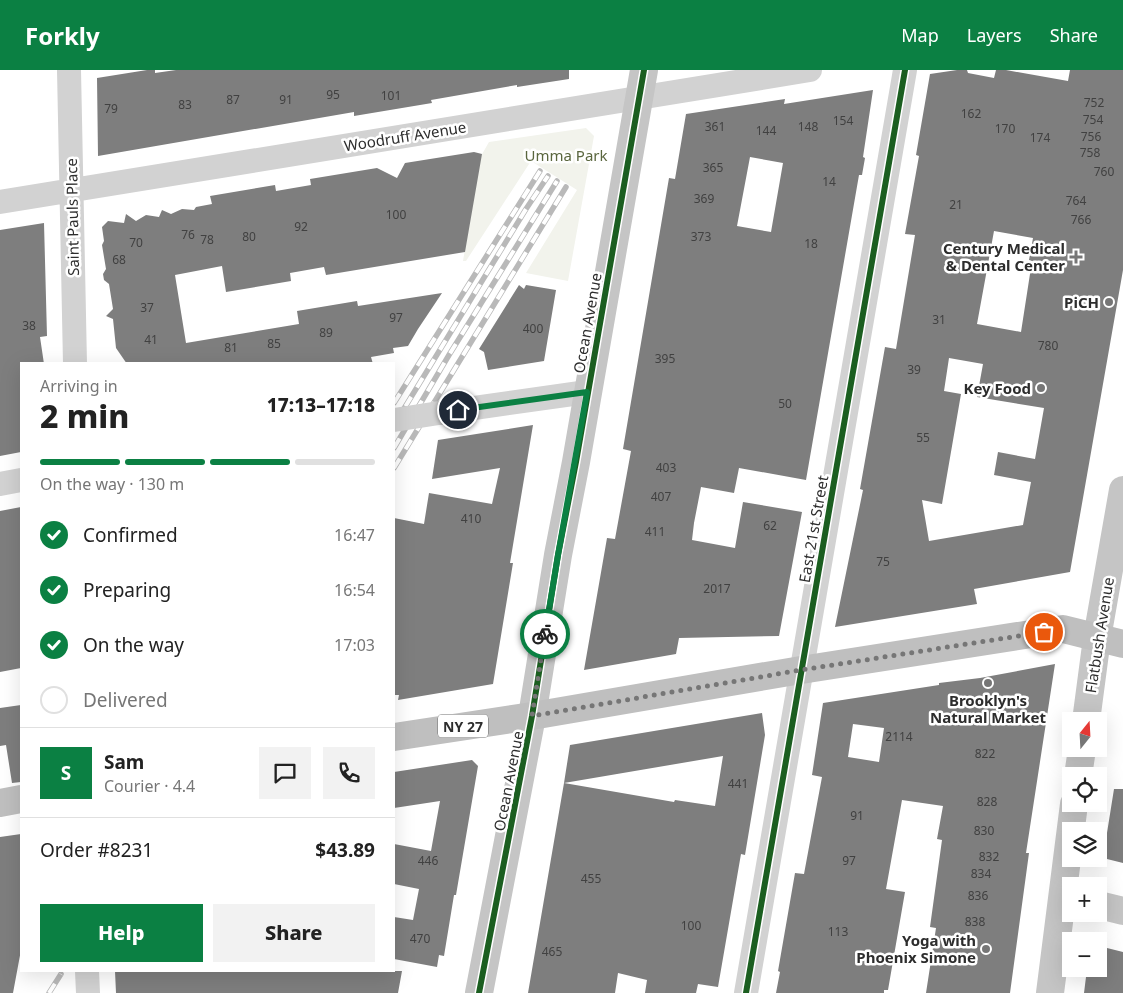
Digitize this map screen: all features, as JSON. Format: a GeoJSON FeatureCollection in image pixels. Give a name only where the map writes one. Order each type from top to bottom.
{"type":"FeatureCollection","features":[{"type":"Feature","properties":{"kind":"highway","name":"NY 27"},"geometry":{"type":"LineString","coordinates":[[395,737],[1062,629],[1110,641]]}},
{"type":"Feature","properties":{"kind":"highway"},"geometry":{"type":"LineString","coordinates":[[0,803],[20,799]]}},
{"type":"Feature","properties":{"kind":"main road","name":"Ocean Avenue"},"geometry":{"type":"LineString","coordinates":[[479,993],[532,716],[558,555],[644,70]]}},
{"type":"Feature","properties":{"kind":"main road","name":"Flatbush Avenue"},"geometry":{"type":"LineString","coordinates":[[1089,712],[1110,641],[1123,490]]}},
{"type":"Feature","properties":{"kind":"main road"},"geometry":{"type":"LineString","coordinates":[[1068,877],[1073,812]]}},
{"type":"Feature","properties":{"kind":"main road"},"geometry":{"type":"LineString","coordinates":[[1107,907],[1123,911]]}},
{"type":"Feature","properties":{"kind":"main road"},"geometry":{"type":"LineString","coordinates":[[1050,993],[1062,922]]}},
{"type":"Feature","properties":{"kind":"street","name":"Saint Pauls Place"},"geometry":{"type":"LineString","coordinates":[[69,70],[75,362]]}},
{"type":"Feature","properties":{"kind":"street","name":"Woodruff Avenue"},"geometry":{"type":"LineString","coordinates":[[0,202],[810,70]]}},
{"type":"Feature","properties":{"kind":"street","name":"East 21st Street"},"geometry":{"type":"LineString","coordinates":[[746,993],[905,70]]}},
{"type":"Feature","properties":{"kind":"street"},"geometry":{"type":"LineString","coordinates":[[395,420],[587,392]]}},
{"type":"Feature","properties":{"kind":"street"},"geometry":{"type":"LineString","coordinates":[[0,484],[20,480]]}},
{"type":"Feature","properties":{"kind":"street"},"geometry":{"type":"LineString","coordinates":[[87,972],[88,993]]}},
{"type":"Feature","properties":{"kind":"green space","name":"Umma Park"},"geometry":{"type":"Polygon","coordinates":[[[586,128],[594,136],[568,281],[526,273],[577,190],[531,161],[466,261],[463,261],[481,156],[489,142],[586,128]]]}},
{"type":"Feature","properties":{"kind":"building"},"geometry":{"type":"Polygon","coordinates":[[[155,70],[155,73],[176,70],[569,70],[569,79],[517,87],[517,85],[431,100],[432,103],[354,116],[354,112],[98,156],[97,78],[155,70]]]}},
{"type":"Feature","properties":{"kind":"building"},"geometry":{"type":"Polygon","coordinates":[[[967,70],[968,73],[994,78],[996,70],[1006,70],[1068,81],[1070,70],[1123,70],[1123,270],[1070,572],[974,589],[977,604],[835,627],[863,490],[860,489],[885,347],[896,349],[915,235],[905,234],[919,156],[916,155],[930,74],[967,70]],[[994,231],[977,324],[1021,332],[1032,261],[1029,260],[1033,238],[994,231]],[[949,358],[944,391],[961,394],[942,504],[922,500],[929,541],[1023,525],[1031,482],[994,475],[998,452],[1035,459],[1044,408],[977,397],[983,364],[949,358]]]}},
{"type":"Feature","properties":{"kind":"building"},"geometry":{"type":"Polygon","coordinates":[[[873,90],[863,157],[865,158],[862,175],[859,175],[806,480],[739,468],[734,493],[701,487],[694,523],[692,540],[735,548],[743,502],[802,512],[779,636],[679,638],[676,654],[584,670],[607,538],[615,539],[631,451],[623,449],[669,178],[675,179],[686,114],[785,99],[784,104],[873,90]],[[750,157],[737,226],[771,232],[783,163],[750,157]]]}},
{"type":"Feature","properties":{"kind":"building"},"geometry":{"type":"Polygon","coordinates":[[[474,152],[482,154],[465,252],[326,275],[324,267],[290,273],[291,281],[226,292],[222,266],[175,275],[186,343],[299,324],[297,311],[357,301],[358,306],[442,293],[408,346],[393,348],[394,353],[371,357],[372,362],[126,362],[116,348],[113,319],[106,316],[113,309],[109,284],[104,280],[103,274],[106,269],[102,245],[104,241],[102,227],[108,221],[124,223],[126,214],[136,221],[146,215],[159,217],[162,210],[171,214],[182,209],[194,210],[196,207],[212,204],[210,196],[275,185],[276,191],[311,185],[310,179],[377,168],[397,178],[405,163],[474,152]]]}},
{"type":"Feature","properties":{"kind":"building"},"geometry":{"type":"Polygon","coordinates":[[[44,223],[47,336],[40,337],[44,362],[20,362],[20,452],[0,456],[0,230],[44,223]]]}},
{"type":"Feature","properties":{"kind":"building"},"geometry":{"type":"Polygon","coordinates":[[[519,285],[524,289],[526,285],[556,290],[544,361],[488,370],[484,352],[479,349],[519,285]]]}},
{"type":"Feature","properties":{"kind":"building"},"geometry":{"type":"Polygon","coordinates":[[[533,425],[510,563],[513,563],[493,684],[398,700],[399,695],[395,695],[395,518],[424,524],[429,493],[492,504],[500,468],[432,479],[438,440],[533,425]]]}},
{"type":"Feature","properties":{"kind":"building"},"geometry":{"type":"Polygon","coordinates":[[[20,507],[20,668],[0,672],[0,511],[20,507]]]}},
{"type":"Feature","properties":{"kind":"building"},"geometry":{"type":"Polygon","coordinates":[[[1055,664],[1026,853],[1029,853],[1010,993],[926,993],[936,928],[930,927],[942,840],[937,839],[943,806],[902,800],[886,889],[905,892],[888,990],[884,990],[884,993],[776,993],[795,873],[804,874],[822,777],[812,775],[823,703],[939,685],[939,683],[980,678],[1055,664]],[[853,724],[848,757],[879,762],[884,728],[853,724]]]}},
{"type":"Feature","properties":{"kind":"building"},"geometry":{"type":"Polygon","coordinates":[[[20,705],[20,782],[12,783],[6,745],[0,746],[0,708],[20,705]]]}},
{"type":"Feature","properties":{"kind":"building"},"geometry":{"type":"Polygon","coordinates":[[[762,713],[765,735],[745,855],[741,854],[718,987],[698,984],[696,993],[645,993],[647,980],[618,973],[615,993],[528,993],[570,745],[762,713]],[[723,756],[564,783],[674,802],[675,800],[715,806],[723,756]]]}},
{"type":"Feature","properties":{"kind":"building"},"geometry":{"type":"Polygon","coordinates":[[[472,760],[478,766],[444,956],[439,955],[437,967],[395,959],[395,917],[413,920],[419,889],[395,884],[395,844],[431,851],[440,801],[395,808],[395,772],[472,760]]]}},
{"type":"Feature","properties":{"kind":"building"},"geometry":{"type":"Polygon","coordinates":[[[1114,789],[1123,789],[1123,863],[1107,859],[1107,833],[1114,789]]]}},
{"type":"Feature","properties":{"kind":"building"},"geometry":{"type":"Polygon","coordinates":[[[20,834],[20,955],[13,993],[0,993],[0,837],[20,834]]]}},
{"type":"Feature","properties":{"kind":"building"},"geometry":{"type":"Polygon","coordinates":[[[1107,948],[1123,952],[1123,993],[1084,993],[1086,977],[1107,977],[1107,948]]]}},
{"type":"Feature","properties":{"kind":"building"},"geometry":{"type":"Polygon","coordinates":[[[402,971],[398,993],[116,993],[115,972],[402,971]]]}},
{"type":"Feature","properties":{"kind":"railway"},"geometry":{"type":"LineString","coordinates":[[395,401],[540,171]]}},
{"type":"Feature","properties":{"kind":"railway"},"geometry":{"type":"LineString","coordinates":[[395,423],[548,176]]}},
{"type":"Feature","properties":{"kind":"railway"},"geometry":{"type":"LineString","coordinates":[[395,446],[557,181]]}},
{"type":"Feature","properties":{"kind":"railway"},"geometry":{"type":"LineString","coordinates":[[395,466],[566,187]]}},
{"type":"Feature","properties":{"kind":"railway"},"geometry":{"type":"LineString","coordinates":[[49,993],[61,974]]}},
{"type":"Feature","properties":{"kind":"cycle path"},"geometry":{"type":"LineString","coordinates":[[479,993],[532,716],[558,555],[644,70]]}},
{"type":"Feature","properties":{"kind":"cycle path"},"geometry":{"type":"LineString","coordinates":[[746,993],[905,70]]}},
{"type":"Feature","properties":{"kind":"way so far"},"geometry":{"type":"LineString","coordinates":[[545,634],[532,716],[801,670],[1044,632]]}},
{"type":"Feature","properties":{"kind":"place","name":"Century Medical & Dental Center"},"geometry":{"type":"Point","coordinates":[1076,257]}},
{"type":"Feature","properties":{"kind":"place","name":"PiCH"},"geometry":{"type":"Point","coordinates":[1109,302]}},
{"type":"Feature","properties":{"kind":"place","name":"Key Food"},"geometry":{"type":"Point","coordinates":[1041,388]}},
{"type":"Feature","properties":{"kind":"place","name":"Brooklyn's Natural Market"},"geometry":{"type":"Point","coordinates":[988,683]}},
{"type":"Feature","properties":{"kind":"place","name":"Yoga with Phoenix Simone"},"geometry":{"type":"Point","coordinates":[986,949]}},
{"type":"Feature","properties":{"kind":"route"},"geometry":{"type":"LineString","coordinates":[[458,410],[587,392],[545,634]]}}]}
